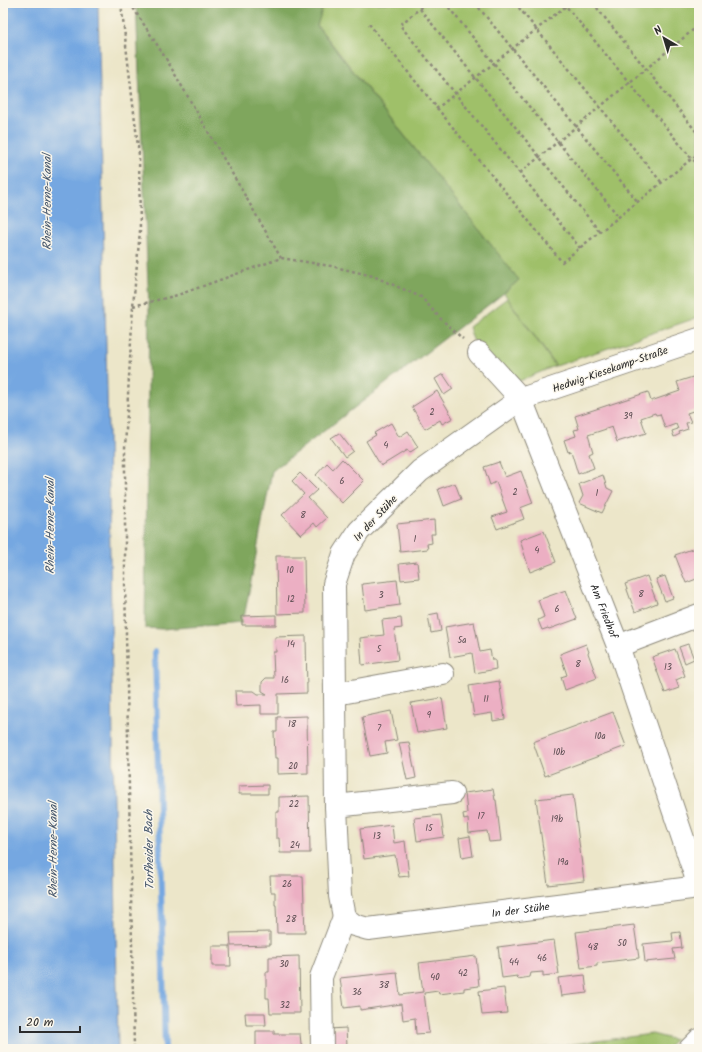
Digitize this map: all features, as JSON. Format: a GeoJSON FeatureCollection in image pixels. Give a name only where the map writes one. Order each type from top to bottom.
{"type":"FeatureCollection","features":[{"type":"Feature","properties":{"kind":"street","name":"Hedwig-Kiesekamp-Straße"},"geometry":{"type":"LineString","coordinates":[[521,399],[699,339]]}},
{"type":"Feature","properties":{"kind":"street","name":"Am Friedhof"},"geometry":{"type":"LineString","coordinates":[[478,353],[521,399],[618,646],[699,886]]}},
{"type":"Feature","properties":{"kind":"street","name":"In der Stühe"},"geometry":{"type":"LineString","coordinates":[[521,399],[420,471],[359,531],[344,554],[334,584],[336,806],[340,896],[344,917],[354,925],[368,929],[699,886]]}},
{"type":"Feature","properties":{"kind":"street"},"geometry":{"type":"LineString","coordinates":[[618,646],[699,615]]}},
{"type":"Feature","properties":{"kind":"street"},"geometry":{"type":"LineString","coordinates":[[336,694],[443,674]]}},
{"type":"Feature","properties":{"kind":"street"},"geometry":{"type":"LineString","coordinates":[[336,806],[452,793]]}},
{"type":"Feature","properties":{"kind":"street"},"geometry":{"type":"LineString","coordinates":[[322,1049],[321,977],[344,917]]}},
{"type":"Feature","properties":{"kind":"street"},"geometry":{"type":"LineString","coordinates":[[690,1049],[699,1040]]}},
{"type":"Feature","properties":{"kind":"path"},"geometry":{"type":"LineString","coordinates":[[120,3],[139,155],[140,231],[133,306],[125,448],[125,581],[134,1049]]}},
{"type":"Feature","properties":{"kind":"path"},"geometry":{"type":"LineString","coordinates":[[130,3],[165,57],[281,258]]}},
{"type":"Feature","properties":{"kind":"path"},"geometry":{"type":"LineString","coordinates":[[426,3],[400,25],[580,248]]}},
{"type":"Feature","properties":{"kind":"path"},"geometry":{"type":"LineString","coordinates":[[444,3],[619,217]]}},
{"type":"Feature","properties":{"kind":"path"},"geometry":{"type":"LineString","coordinates":[[475,3],[638,202]]}},
{"type":"Feature","properties":{"kind":"path"},"geometry":{"type":"LineString","coordinates":[[515,3],[662,183]]}},
{"type":"Feature","properties":{"kind":"path"},"geometry":{"type":"LineString","coordinates":[[436,109],[569,3]]}},
{"type":"Feature","properties":{"kind":"path"},"geometry":{"type":"LineString","coordinates":[[593,3],[647,68],[699,135]]}},
{"type":"Feature","properties":{"kind":"path"},"geometry":{"type":"LineString","coordinates":[[699,5],[699,18]]}},
{"type":"Feature","properties":{"kind":"path"},"geometry":{"type":"LineString","coordinates":[[566,6],[692,159],[699,164]]}},
{"type":"Feature","properties":{"kind":"path"},"geometry":{"type":"LineString","coordinates":[[420,9],[600,232]]}},
{"type":"Feature","properties":{"kind":"path"},"geometry":{"type":"LineString","coordinates":[[369,24],[436,109],[562,262],[699,153]]}},
{"type":"Feature","properties":{"kind":"path"},"geometry":{"type":"LineString","coordinates":[[520,172],[699,25]]}},
{"type":"Feature","properties":{"kind":"path"},"geometry":{"type":"LineString","coordinates":[[133,306],[178,295],[281,258],[331,266],[373,276],[421,297],[441,319],[478,353]]}},
{"type":"Feature","properties":{"kind":"green space"},"geometry":{"type":"Polygon","coordinates":[[[136,3],[324,3],[317,26],[519,280],[272,471],[243,623],[162,629],[145,628],[149,308],[136,3]]]}},
{"type":"Feature","properties":{"kind":"green space"},"geometry":{"type":"Polygon","coordinates":[[[324,3],[699,3],[699,317],[556,366],[504,293],[519,280],[317,25],[324,3]]]}},
{"type":"Feature","properties":{"kind":"green space"},"geometry":{"type":"Polygon","coordinates":[[[507,298],[555,366],[517,382],[473,340],[469,327],[507,298]]]}},
{"type":"Feature","properties":{"kind":"green space"},"geometry":{"type":"Polygon","coordinates":[[[652,1034],[675,1040],[666,1049],[533,1049],[652,1034]]]}},
{"type":"Feature","properties":{"kind":"water","name":"Rhein-Herne-Kanal"},"geometry":{"type":"Polygon","coordinates":[[[3,3],[98,3],[108,431],[118,1049],[3,1049],[3,3]]]}},
{"type":"Feature","properties":{"kind":"building"},"geometry":{"type":"Polygon","coordinates":[[[443,374],[453,389],[444,395],[435,379],[443,374]]]}},
{"type":"Feature","properties":{"kind":"building"},"geometry":{"type":"Polygon","coordinates":[[[699,375],[699,409],[687,413],[691,422],[686,423],[688,429],[679,432],[680,434],[674,437],[672,431],[678,429],[676,424],[665,428],[660,414],[656,415],[655,413],[641,418],[646,433],[617,442],[612,427],[588,435],[593,452],[589,454],[594,468],[578,474],[571,451],[568,452],[564,440],[576,436],[574,430],[579,429],[575,416],[648,392],[651,401],[680,391],[677,382],[699,375]]]}},
{"type":"Feature","properties":{"kind":"building"},"geometry":{"type":"Polygon","coordinates":[[[437,391],[453,418],[442,424],[440,420],[425,429],[412,407],[437,391]]]}},
{"type":"Feature","properties":{"kind":"building"},"geometry":{"type":"Polygon","coordinates":[[[391,423],[399,437],[408,431],[418,447],[409,453],[407,450],[381,466],[366,441],[376,435],[374,433],[391,423]]]}},
{"type":"Feature","properties":{"kind":"building"},"geometry":{"type":"Polygon","coordinates":[[[339,433],[353,451],[345,457],[331,438],[339,433]]]}},
{"type":"Feature","properties":{"kind":"building"},"geometry":{"type":"Polygon","coordinates":[[[342,459],[364,481],[342,503],[316,475],[327,463],[333,469],[342,459]]]}},
{"type":"Feature","properties":{"kind":"building"},"geometry":{"type":"Polygon","coordinates":[[[499,462],[505,477],[521,471],[533,503],[520,508],[524,519],[497,529],[492,517],[507,512],[496,482],[490,485],[484,467],[499,462]]]}},
{"type":"Feature","properties":{"kind":"building"},"geometry":{"type":"Polygon","coordinates":[[[300,473],[317,490],[308,498],[327,518],[317,527],[314,523],[301,535],[282,515],[304,494],[292,481],[300,473]]]}},
{"type":"Feature","properties":{"kind":"building"},"geometry":{"type":"Polygon","coordinates":[[[603,475],[607,488],[613,491],[602,513],[579,503],[583,496],[579,484],[603,475]]]}},
{"type":"Feature","properties":{"kind":"building"},"geometry":{"type":"Polygon","coordinates":[[[455,483],[461,499],[444,506],[438,489],[455,483]]]}},
{"type":"Feature","properties":{"kind":"building"},"geometry":{"type":"Polygon","coordinates":[[[434,520],[435,534],[431,534],[432,543],[427,544],[428,549],[400,552],[397,524],[434,520]]]}},
{"type":"Feature","properties":{"kind":"building"},"geometry":{"type":"Polygon","coordinates":[[[544,531],[556,562],[530,572],[520,540],[544,531]]]}},
{"type":"Feature","properties":{"kind":"building"},"geometry":{"type":"Polygon","coordinates":[[[698,547],[699,578],[686,583],[675,555],[698,547]]]}},
{"type":"Feature","properties":{"kind":"building"},"geometry":{"type":"Polygon","coordinates":[[[276,556],[304,556],[305,613],[277,614],[276,556]]]}},
{"type":"Feature","properties":{"kind":"building"},"geometry":{"type":"Polygon","coordinates":[[[417,562],[419,578],[401,580],[399,564],[417,562]]]}},
{"type":"Feature","properties":{"kind":"building"},"geometry":{"type":"Polygon","coordinates":[[[647,576],[657,603],[635,612],[625,584],[647,576]]]}},
{"type":"Feature","properties":{"kind":"building"},"geometry":{"type":"Polygon","coordinates":[[[665,576],[673,598],[665,601],[656,579],[665,576]]]}},
{"type":"Feature","properties":{"kind":"building"},"geometry":{"type":"Polygon","coordinates":[[[397,580],[400,605],[365,610],[362,584],[397,580]]]}},
{"type":"Feature","properties":{"kind":"building"},"geometry":{"type":"Polygon","coordinates":[[[566,590],[577,619],[542,630],[538,620],[544,617],[538,600],[566,590]]]}},
{"type":"Feature","properties":{"kind":"building"},"geometry":{"type":"Polygon","coordinates":[[[438,613],[441,631],[431,633],[428,615],[438,613]]]}},
{"type":"Feature","properties":{"kind":"building"},"geometry":{"type":"Polygon","coordinates":[[[276,615],[276,625],[242,625],[242,616],[276,615]]]}},
{"type":"Feature","properties":{"kind":"building"},"geometry":{"type":"Polygon","coordinates":[[[401,618],[402,628],[394,629],[398,660],[362,665],[360,638],[384,635],[382,620],[401,618]]]}},
{"type":"Feature","properties":{"kind":"building"},"geometry":{"type":"Polygon","coordinates":[[[474,622],[480,652],[490,650],[492,660],[495,660],[496,669],[475,673],[472,653],[450,657],[445,627],[474,622]]]}},
{"type":"Feature","properties":{"kind":"building"},"geometry":{"type":"Polygon","coordinates":[[[306,636],[307,693],[278,694],[278,714],[261,714],[261,705],[236,706],[235,691],[254,691],[258,694],[267,694],[262,691],[262,682],[266,678],[274,678],[273,652],[276,652],[275,637],[306,636]]]}},
{"type":"Feature","properties":{"kind":"building"},"geometry":{"type":"Polygon","coordinates":[[[586,644],[597,678],[565,690],[561,677],[567,675],[560,654],[586,644]]]}},
{"type":"Feature","properties":{"kind":"building"},"geometry":{"type":"Polygon","coordinates":[[[688,644],[694,659],[685,663],[679,647],[688,644]]]}},
{"type":"Feature","properties":{"kind":"building"},"geometry":{"type":"Polygon","coordinates":[[[675,649],[685,676],[676,680],[679,688],[665,693],[652,657],[675,649]]]}},
{"type":"Feature","properties":{"kind":"building"},"geometry":{"type":"Polygon","coordinates":[[[499,681],[505,719],[493,721],[492,713],[474,716],[469,686],[499,681]]]}},
{"type":"Feature","properties":{"kind":"building"},"geometry":{"type":"Polygon","coordinates":[[[442,698],[447,728],[417,733],[411,703],[442,698]]]}},
{"type":"Feature","properties":{"kind":"building"},"geometry":{"type":"Polygon","coordinates":[[[391,711],[397,740],[385,742],[387,753],[370,756],[362,717],[391,711]]]}},
{"type":"Feature","properties":{"kind":"building"},"geometry":{"type":"Polygon","coordinates":[[[613,712],[626,746],[545,776],[533,742],[613,712]]]}},
{"type":"Feature","properties":{"kind":"building"},"geometry":{"type":"Polygon","coordinates":[[[307,716],[308,773],[278,774],[278,758],[275,758],[274,732],[277,732],[277,717],[307,716]]]}},
{"type":"Feature","properties":{"kind":"building"},"geometry":{"type":"Polygon","coordinates":[[[409,742],[416,778],[407,780],[399,743],[409,742]]]}},
{"type":"Feature","properties":{"kind":"building"},"geometry":{"type":"Polygon","coordinates":[[[268,785],[268,794],[239,794],[239,786],[268,785]]]}},
{"type":"Feature","properties":{"kind":"building"},"geometry":{"type":"Polygon","coordinates":[[[493,789],[496,800],[501,841],[489,842],[487,831],[469,833],[468,819],[464,820],[463,814],[467,813],[465,793],[493,789]]]}},
{"type":"Feature","properties":{"kind":"building"},"geometry":{"type":"Polygon","coordinates":[[[573,795],[584,881],[548,885],[536,799],[573,795]]]}},
{"type":"Feature","properties":{"kind":"building"},"geometry":{"type":"Polygon","coordinates":[[[309,796],[310,853],[280,853],[279,838],[276,838],[276,812],[279,812],[279,797],[309,796]]]}},
{"type":"Feature","properties":{"kind":"building"},"geometry":{"type":"Polygon","coordinates":[[[441,815],[444,837],[417,841],[414,818],[441,815]]]}},
{"type":"Feature","properties":{"kind":"building"},"geometry":{"type":"Polygon","coordinates":[[[392,825],[394,843],[405,841],[409,876],[399,877],[395,855],[364,859],[360,829],[392,825]]]}},
{"type":"Feature","properties":{"kind":"building"},"geometry":{"type":"Polygon","coordinates":[[[470,836],[473,856],[462,858],[459,838],[470,836]]]}},
{"type":"Feature","properties":{"kind":"building"},"geometry":{"type":"Polygon","coordinates":[[[270,876],[303,876],[305,933],[277,933],[275,892],[271,892],[270,876]]]}},
{"type":"Feature","properties":{"kind":"building"},"geometry":{"type":"Polygon","coordinates":[[[634,925],[639,958],[597,963],[597,966],[581,968],[576,932],[634,925]]]}},
{"type":"Feature","properties":{"kind":"building"},"geometry":{"type":"Polygon","coordinates":[[[270,932],[270,945],[231,946],[230,933],[270,932]]]}},
{"type":"Feature","properties":{"kind":"building"},"geometry":{"type":"Polygon","coordinates":[[[680,932],[682,948],[673,949],[675,959],[645,962],[643,944],[672,941],[672,933],[680,932]]]}},
{"type":"Feature","properties":{"kind":"building"},"geometry":{"type":"Polygon","coordinates":[[[554,940],[559,974],[543,976],[543,972],[531,973],[530,977],[518,979],[517,976],[502,978],[498,947],[554,940]]]}},
{"type":"Feature","properties":{"kind":"building"},"geometry":{"type":"Polygon","coordinates":[[[212,946],[230,946],[231,966],[212,966],[212,946]]]}},
{"type":"Feature","properties":{"kind":"building"},"geometry":{"type":"Polygon","coordinates":[[[299,956],[300,1013],[270,1013],[269,998],[266,998],[266,972],[269,972],[269,957],[299,956]]]}},
{"type":"Feature","properties":{"kind":"building"},"geometry":{"type":"Polygon","coordinates":[[[476,956],[479,986],[464,988],[464,991],[439,994],[438,991],[424,993],[429,1033],[416,1034],[415,1018],[403,1020],[401,1004],[360,1010],[360,1006],[344,1008],[340,978],[397,972],[400,995],[423,992],[419,963],[476,956]]]}},
{"type":"Feature","properties":{"kind":"building"},"geometry":{"type":"Polygon","coordinates":[[[585,975],[587,993],[561,996],[558,978],[585,975]]]}},
{"type":"Feature","properties":{"kind":"building"},"geometry":{"type":"Polygon","coordinates":[[[504,988],[507,1013],[482,1015],[479,991],[504,988]]]}},
{"type":"Feature","properties":{"kind":"building"},"geometry":{"type":"Polygon","coordinates":[[[245,1013],[265,1013],[266,1025],[246,1025],[245,1013]]]}},
{"type":"Feature","properties":{"kind":"building"},"geometry":{"type":"Polygon","coordinates":[[[346,1028],[347,1046],[329,1046],[329,1029],[346,1028]]]}},
{"type":"Feature","properties":{"kind":"building"},"geometry":{"type":"Polygon","coordinates":[[[256,1031],[274,1031],[274,1034],[300,1034],[302,1049],[256,1048],[256,1031]]]}},
{"type":"Feature","properties":{"kind":"waterway","name":"Torfheider Bach"},"geometry":{"type":"LineString","coordinates":[[155,651],[165,1049]]}}]}
